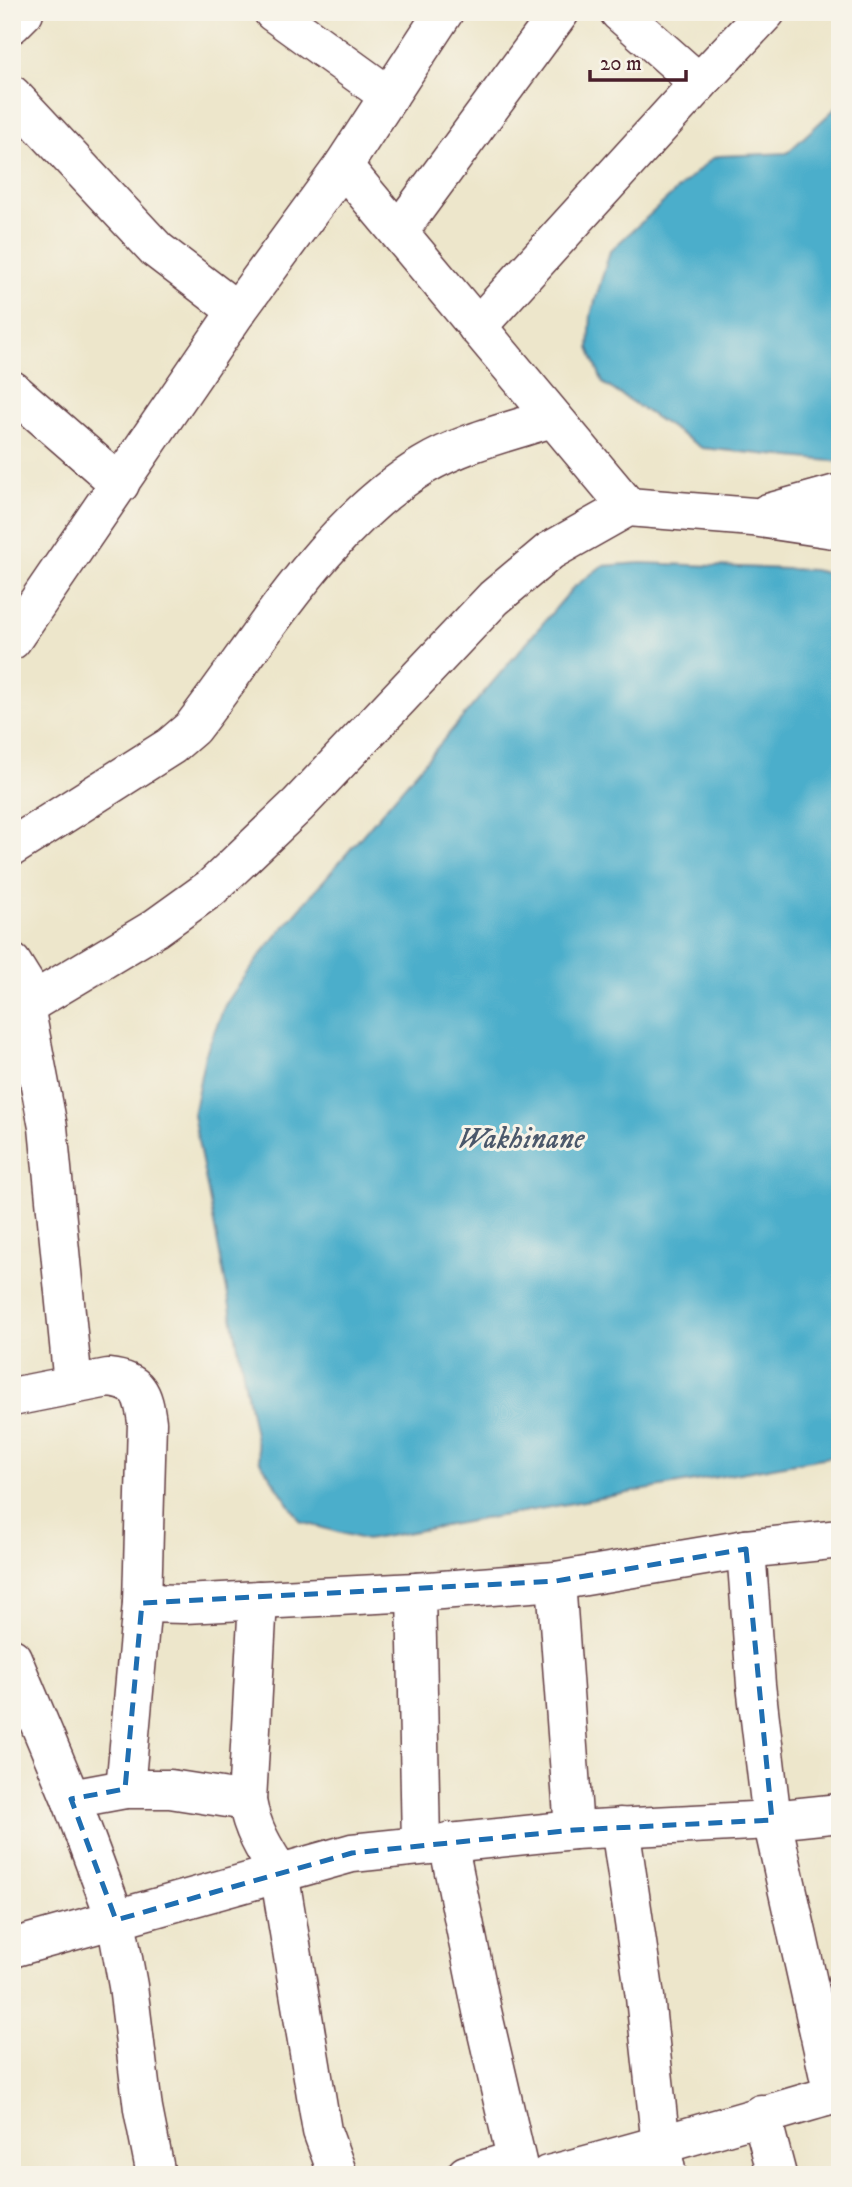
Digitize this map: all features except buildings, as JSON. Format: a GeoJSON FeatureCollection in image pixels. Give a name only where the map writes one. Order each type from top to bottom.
{"type":"FeatureCollection","features":[{"type":"Feature","properties":{"kind":"street"},"geometry":{"type":"LineString","coordinates":[[12,24],[24,12]]}},
{"type":"Feature","properties":{"kind":"street"},"geometry":{"type":"LineString","coordinates":[[273,12],[389,96]]}},
{"type":"Feature","properties":{"kind":"street"},"geometry":{"type":"LineString","coordinates":[[12,640],[237,311],[343,166],[444,12]]}},
{"type":"Feature","properties":{"kind":"street"},"geometry":{"type":"LineString","coordinates":[[399,231],[560,12]]}},
{"type":"Feature","properties":{"kind":"street"},"geometry":{"type":"LineString","coordinates":[[619,12],[699,83]]}},
{"type":"Feature","properties":{"kind":"street"},"geometry":{"type":"LineString","coordinates":[[477,327],[766,12]]}},
{"type":"Feature","properties":{"kind":"street"},"geometry":{"type":"LineString","coordinates":[[12,95],[157,250],[237,311]]}},
{"type":"Feature","properties":{"kind":"street"},"geometry":{"type":"LineString","coordinates":[[343,166],[628,507]]}},
{"type":"Feature","properties":{"kind":"street"},"geometry":{"type":"LineString","coordinates":[[12,390],[120,484]]}},
{"type":"Feature","properties":{"kind":"street"},"geometry":{"type":"LineString","coordinates":[[12,847],[171,746],[192,727],[302,578],[338,538],[395,485],[424,466],[475,440],[552,418]]}},
{"type":"Feature","properties":{"kind":"street"},"geometry":{"type":"LineString","coordinates":[[753,517],[840,493]]}},
{"type":"Feature","properties":{"kind":"street"},"geometry":{"type":"LineString","coordinates":[[24,1007],[155,929],[211,888],[298,805],[494,597],[550,551],[628,507],[753,517],[840,530]]}},
{"type":"Feature","properties":{"kind":"street"},"geometry":{"type":"LineString","coordinates":[[12,963],[24,1007],[48,1128],[73,1385]]}},
{"type":"Feature","properties":{"kind":"street"},"geometry":{"type":"LineString","coordinates":[[12,1397],[108,1378],[122,1379],[135,1385],[145,1403],[147,1422],[142,1602],[125,1789]]}},
{"type":"Feature","properties":{"kind":"street"},"geometry":{"type":"LineString","coordinates":[[142,1602],[184,1604],[416,1592],[556,1581],[746,1549],[840,1539]]}},
{"type":"Feature","properties":{"kind":"street"},"geometry":{"type":"LineString","coordinates":[[466,2175],[664,2160],[761,2114],[836,2094],[772,1819],[756,1685],[746,1549]]}},
{"type":"Feature","properties":{"kind":"street"},"geometry":{"type":"LineString","coordinates":[[556,1581],[574,1830]]}},
{"type":"Feature","properties":{"kind":"street"},"geometry":{"type":"LineString","coordinates":[[416,1592],[435,1843],[489,2045],[528,2170]]}},
{"type":"Feature","properties":{"kind":"street"},"geometry":{"type":"LineString","coordinates":[[258,1600],[247,1801],[251,1823],[279,1872],[322,2131],[338,2175]]}},
{"type":"Feature","properties":{"kind":"street"},"geometry":{"type":"LineString","coordinates":[[16,1679],[71,1799],[116,1920],[128,1986],[143,2109],[156,2175]]}},
{"type":"Feature","properties":{"kind":"street"},"geometry":{"type":"LineString","coordinates":[[71,1799],[125,1789],[170,1789],[247,1801]]}},
{"type":"Feature","properties":{"kind":"street"},"geometry":{"type":"LineString","coordinates":[[12,1948],[352,1853],[574,1830],[840,1813]]}},
{"type":"Feature","properties":{"kind":"street"},"geometry":{"type":"LineString","coordinates":[[620,1828],[645,1997],[664,2160]]}},
{"type":"Feature","properties":{"kind":"street"},"geometry":{"type":"LineString","coordinates":[[761,2114],[777,2175]]}},
{"type":"Feature","properties":{"kind":"highlighted area"},"geometry":{"type":"Polygon","coordinates":[[[746,1549],[772,1820],[574,1830],[352,1853],[116,1920],[71,1799],[125,1789],[142,1603],[556,1581],[746,1549]]]}},
{"type":"Feature","properties":{"kind":"water"},"geometry":{"type":"Polygon","coordinates":[[[840,104],[840,462],[702,448],[603,383],[589,348],[591,315],[610,251],[711,159],[719,156],[787,153],[840,104]]]}},
{"type":"Feature","properties":{"kind":"water","name":"Wakhinane"},"geometry":{"type":"Polygon","coordinates":[[[641,563],[813,570],[840,576],[840,1455],[366,1540],[301,1522],[260,1461],[193,1115],[205,1055],[225,1005],[261,954],[573,588],[602,566],[641,563]]]}}]}
